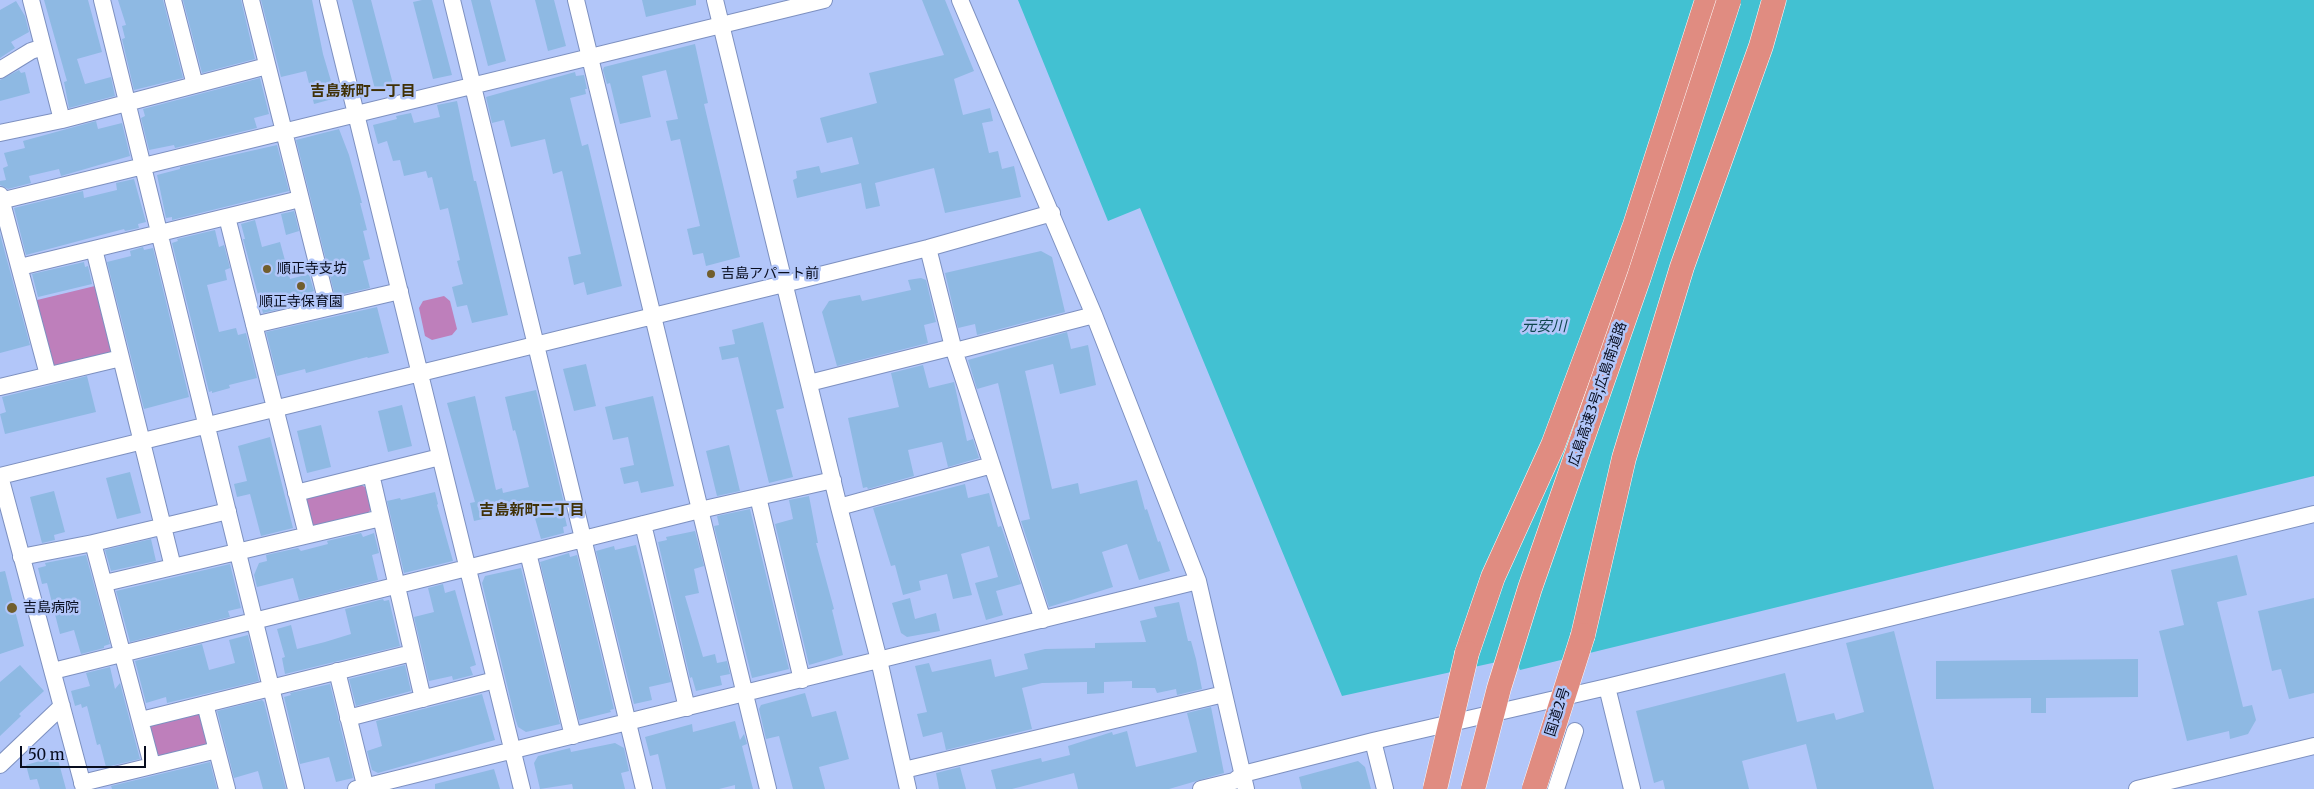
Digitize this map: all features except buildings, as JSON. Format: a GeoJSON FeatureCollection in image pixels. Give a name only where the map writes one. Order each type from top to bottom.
{"type":"FeatureCollection","features":[{"type":"Feature","properties":{"kind":"highway"},"geometry":{"type":"LineString","coordinates":[[1435,789],[1467,652],[1493,577],[1553,445],[1628,244],[1707,0]]}},
{"type":"Feature","properties":{"kind":"highway","name":"広島高速3号;広島南道路"},"geometry":{"type":"LineString","coordinates":[[1473,789],[1499,688],[1530,588],[1639,277],[1729,0]]}},
{"type":"Feature","properties":{"kind":"highway","name":"国道2号"},"geometry":{"type":"LineString","coordinates":[[1534,789],[1584,635],[1624,458],[1682,267],[1761,46],[1774,0]]}},
{"type":"Feature","properties":{"kind":"street"},"geometry":{"type":"LineString","coordinates":[[31,0],[62,120]]}},
{"type":"Feature","properties":{"kind":"street"},"geometry":{"type":"LineString","coordinates":[[102,0],[296,789]]}},
{"type":"Feature","properties":{"kind":"street"},"geometry":{"type":"LineString","coordinates":[[173,0],[195,85]]}},
{"type":"Feature","properties":{"kind":"street"},"geometry":{"type":"LineString","coordinates":[[251,0],[328,308]]}},
{"type":"Feature","properties":{"kind":"street"},"geometry":{"type":"LineString","coordinates":[[328,0],[522,789]]}},
{"type":"Feature","properties":{"kind":"street"},"geometry":{"type":"LineString","coordinates":[[452,0],[644,789]]}},
{"type":"Feature","properties":{"kind":"street"},"geometry":{"type":"LineString","coordinates":[[576,0],[768,789]]}},
{"type":"Feature","properties":{"kind":"street"},"geometry":{"type":"LineString","coordinates":[[715,0],[839,507],[879,660],[908,789]]}},
{"type":"Feature","properties":{"kind":"street"},"geometry":{"type":"LineString","coordinates":[[48,375],[0,199],[284,132],[824,0]]}},
{"type":"Feature","properties":{"kind":"street"},"geometry":{"type":"LineString","coordinates":[[960,0],[1094,315],[1198,581],[1244,782]]}},
{"type":"Feature","properties":{"kind":"street"},"geometry":{"type":"LineString","coordinates":[[0,70],[31,51],[43,47]]}},
{"type":"Feature","properties":{"kind":"street"},"geometry":{"type":"LineString","coordinates":[[0,133],[62,120],[267,66]]}},
{"type":"Feature","properties":{"kind":"street"},"geometry":{"type":"LineString","coordinates":[[20,267],[300,199]]}},
{"type":"Feature","properties":{"kind":"street"},"geometry":{"type":"LineString","coordinates":[[217,750],[152,765],[83,786],[0,476],[784,284],[928,248],[1052,214]]}},
{"type":"Feature","properties":{"kind":"street"},"geometry":{"type":"LineString","coordinates":[[227,217],[307,535]]}},
{"type":"Feature","properties":{"kind":"street"},"geometry":{"type":"LineString","coordinates":[[928,248],[954,349],[1043,620]]}},
{"type":"Feature","properties":{"kind":"street"},"geometry":{"type":"LineString","coordinates":[[94,249],[172,567]]}},
{"type":"Feature","properties":{"kind":"street"},"geometry":{"type":"LineString","coordinates":[[254,325],[400,291]]}},
{"type":"Feature","properties":{"kind":"street"},"geometry":{"type":"LineString","coordinates":[[809,383],[1094,315]]}},
{"type":"Feature","properties":{"kind":"street"},"geometry":{"type":"LineString","coordinates":[[0,387],[121,358]]}},
{"type":"Feature","properties":{"kind":"street"},"geometry":{"type":"LineString","coordinates":[[296,493],[440,457]]}},
{"type":"Feature","properties":{"kind":"street"},"geometry":{"type":"LineString","coordinates":[[839,507],[992,465]]}},
{"type":"Feature","properties":{"kind":"street"},"geometry":{"type":"LineString","coordinates":[[371,474],[423,699]]}},
{"type":"Feature","properties":{"kind":"street"},"geometry":{"type":"LineString","coordinates":[[52,671],[700,510],[833,480]]}},
{"type":"Feature","properties":{"kind":"street"},"geometry":{"type":"LineString","coordinates":[[758,497],[802,680]]}},
{"type":"Feature","properties":{"kind":"street"},"geometry":{"type":"LineString","coordinates":[[21,557],[93,543],[228,510]]}},
{"type":"Feature","properties":{"kind":"street"},"geometry":{"type":"LineString","coordinates":[[1201,789],[1234,781],[1244,782],[1373,742],[1607,687],[2314,514]]}},
{"type":"Feature","properties":{"kind":"street"},"geometry":{"type":"LineString","coordinates":[[105,583],[381,518]]}},
{"type":"Feature","properties":{"kind":"street"},"geometry":{"type":"LineString","coordinates":[[643,524],[687,708]]}},
{"type":"Feature","properties":{"kind":"street"},"geometry":{"type":"LineString","coordinates":[[93,543],[152,765]]}},
{"type":"Feature","properties":{"kind":"street"},"geometry":{"type":"LineString","coordinates":[[528,553],[573,736]]}},
{"type":"Feature","properties":{"kind":"street"},"geometry":{"type":"LineString","coordinates":[[336,671],[348,718],[362,788],[1198,581]]}},
{"type":"Feature","properties":{"kind":"street"},"geometry":{"type":"LineString","coordinates":[[141,720],[412,653]]}},
{"type":"Feature","properties":{"kind":"street"},"geometry":{"type":"LineString","coordinates":[[348,718],[495,680]]}},
{"type":"Feature","properties":{"kind":"street"},"geometry":{"type":"LineString","coordinates":[[1607,687],[1632,789]]}},
{"type":"Feature","properties":{"kind":"street"},"geometry":{"type":"LineString","coordinates":[[904,770],[1224,694]]}},
{"type":"Feature","properties":{"kind":"street"},"geometry":{"type":"LineString","coordinates":[[205,704],[227,789]]}},
{"type":"Feature","properties":{"kind":"street"},"geometry":{"type":"LineString","coordinates":[[0,765],[62,706]]}},
{"type":"Feature","properties":{"kind":"street"},"geometry":{"type":"LineString","coordinates":[[1556,789],[1575,731]]}},
{"type":"Feature","properties":{"kind":"street"},"geometry":{"type":"LineString","coordinates":[[1373,742],[1385,789]]}},
{"type":"Feature","properties":{"kind":"street"},"geometry":{"type":"LineString","coordinates":[[2138,789],[2314,746]]}},
{"type":"Feature","properties":{"kind":"shaded area"},"geometry":{"type":"Polygon","coordinates":[[[99,285],[114,345],[108,356],[54,368],[33,301],[99,285]]]}},
{"type":"Feature","properties":{"kind":"shaded area"},"geometry":{"type":"Polygon","coordinates":[[[444,296],[450,301],[457,329],[452,335],[432,340],[425,336],[419,308],[423,301],[444,296]]]}},
{"type":"Feature","properties":{"kind":"shaded area"},"geometry":{"type":"Polygon","coordinates":[[[355,482],[365,487],[371,509],[365,517],[317,531],[309,524],[304,501],[311,493],[355,482]]]}},
{"type":"Feature","properties":{"kind":"shaded area"},"geometry":{"type":"Polygon","coordinates":[[[194,711],[202,716],[209,737],[205,746],[164,758],[156,753],[149,730],[154,721],[194,711]]]}},
{"type":"Feature","properties":{"kind":"water","name":"元安川"},"geometry":{"type":"Polygon","coordinates":[[[1018,0],[2314,0],[2314,476],[1520,670],[1515,658],[1342,696],[1140,208],[1108,221],[1018,0]]]}},
{"type":"Feature","properties":{"kind":"place","name":"順正寺支坊"},"geometry":{"type":"Point","coordinates":[267,269]}},
{"type":"Feature","properties":{"kind":"place","name":"吉島アパート前"},"geometry":{"type":"Point","coordinates":[711,274]}},
{"type":"Feature","properties":{"kind":"place","name":"順正寺保育園"},"geometry":{"type":"Point","coordinates":[301,286]}},
{"type":"Feature","properties":{"kind":"place","name":"吉島病院"},"geometry":{"type":"Point","coordinates":[12,608]}},
{"type":"Feature","properties":{"kind":"district","name":"吉島新町一丁目"},"geometry":{"type":"Point","coordinates":[363,92]}},
{"type":"Feature","properties":{"kind":"district","name":"吉島新町二丁目"},"geometry":{"type":"Point","coordinates":[532,511]}}]}
